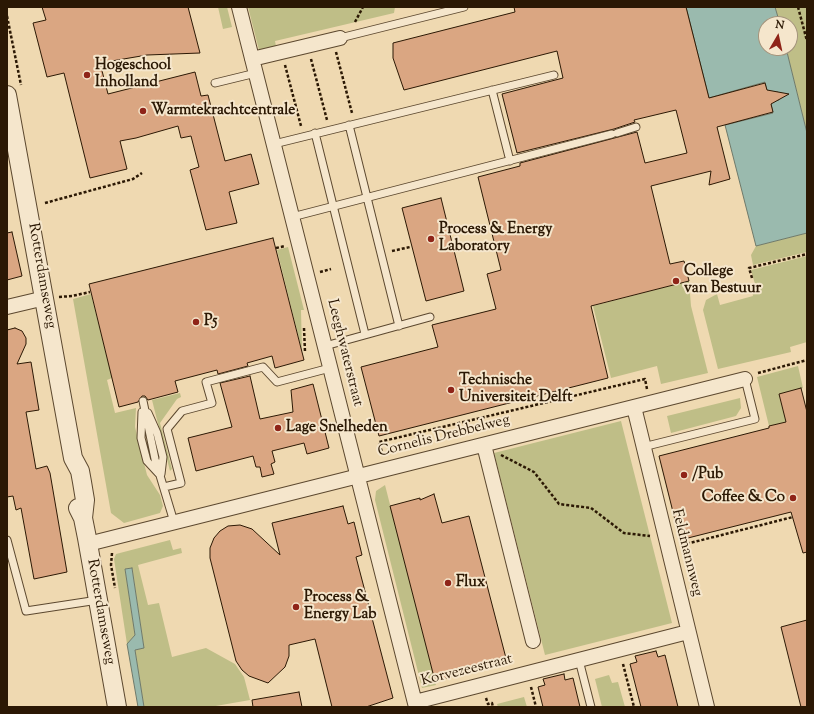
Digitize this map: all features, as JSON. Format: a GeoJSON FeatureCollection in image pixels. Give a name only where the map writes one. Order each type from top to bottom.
{"type":"FeatureCollection","features":[{"type":"Feature","properties":{"kind":"street","name":"Leeghwaterstraat"},"geometry":{"type":"LineString","coordinates":[[239,7],[416,704]]}},
{"type":"Feature","properties":{"kind":"street"},"geometry":{"type":"LineString","coordinates":[[252,59],[336,38]]}},
{"type":"Feature","properties":{"kind":"street","name":"Rotterdamseweg"},"geometry":{"type":"LineString","coordinates":[[7,94],[13,161],[53,297],[73,458],[70,473],[75,502],[83,518],[117,707]]}},
{"type":"Feature","properties":{"kind":"street"},"geometry":{"type":"LineString","coordinates":[[7,307],[53,297]]}},
{"type":"Feature","properties":{"kind":"street","name":"Cornelis Drebbelweg"},"geometry":{"type":"LineString","coordinates":[[88,544],[386,470],[485,451],[634,407],[745,379]]}},
{"type":"Feature","properties":{"kind":"street","name":"Feldmannweg"},"geometry":{"type":"LineString","coordinates":[[634,407],[707,707]]}},
{"type":"Feature","properties":{"kind":"street"},"geometry":{"type":"LineString","coordinates":[[485,451],[534,641]]}},
{"type":"Feature","properties":{"kind":"street","name":"Korvezeestraat"},"geometry":{"type":"LineString","coordinates":[[416,704],[528,673],[688,632]]}},
{"type":"Feature","properties":{"kind":"lane"},"geometry":{"type":"LineString","coordinates":[[336,38],[464,7]]}},
{"type":"Feature","properties":{"kind":"lane"},"geometry":{"type":"LineString","coordinates":[[215,83],[256,73]]}},
{"type":"Feature","properties":{"kind":"lane"},"geometry":{"type":"LineString","coordinates":[[274,144],[554,75]]}},
{"type":"Feature","properties":{"kind":"lane"},"geometry":{"type":"LineString","coordinates":[[492,90],[510,161]]}},
{"type":"Feature","properties":{"kind":"lane"},"geometry":{"type":"LineString","coordinates":[[352,124],[367,198],[399,326]]}},
{"type":"Feature","properties":{"kind":"lane"},"geometry":{"type":"LineString","coordinates":[[292,217],[636,127]]}},
{"type":"Feature","properties":{"kind":"lane"},"geometry":{"type":"LineString","coordinates":[[315,133],[365,334]]}},
{"type":"Feature","properties":{"kind":"lane"},"geometry":{"type":"LineString","coordinates":[[325,346],[430,317]]}},
{"type":"Feature","properties":{"kind":"lane"},"geometry":{"type":"LineString","coordinates":[[164,487],[181,483],[167,429],[182,411],[212,403],[206,382],[263,367],[277,382],[330,368]]}},
{"type":"Feature","properties":{"kind":"lane"},"geometry":{"type":"LineString","coordinates":[[643,447],[755,419],[745,379]]}},
{"type":"Feature","properties":{"kind":"lane"},"geometry":{"type":"LineString","coordinates":[[143,401],[160,476],[174,522]]}},
{"type":"Feature","properties":{"kind":"lane"},"geometry":{"type":"LineString","coordinates":[[7,540],[26,611],[98,600]]}},
{"type":"Feature","properties":{"kind":"lane"},"geometry":{"type":"LineString","coordinates":[[579,660],[591,707]]}},
{"type":"Feature","properties":{"kind":"path"},"geometry":{"type":"LineString","coordinates":[[798,7],[807,41]]}},
{"type":"Feature","properties":{"kind":"path"},"geometry":{"type":"LineString","coordinates":[[336,38],[352,124]]}},
{"type":"Feature","properties":{"kind":"path"},"geometry":{"type":"LineString","coordinates":[[308,46],[329,130]]}},
{"type":"Feature","properties":{"kind":"path"},"geometry":{"type":"LineString","coordinates":[[282,52],[303,136]]}},
{"type":"Feature","properties":{"kind":"path"},"geometry":{"type":"LineString","coordinates":[[45,203],[133,179],[142,173]]}},
{"type":"Feature","properties":{"kind":"path"},"geometry":{"type":"LineString","coordinates":[[381,254],[410,247]]}},
{"type":"Feature","properties":{"kind":"path"},"geometry":{"type":"LineString","coordinates":[[752,278],[749,268],[807,254]]}},
{"type":"Feature","properties":{"kind":"path"},"geometry":{"type":"LineString","coordinates":[[53,297],[90,292]]}},
{"type":"Feature","properties":{"kind":"path"},"geometry":{"type":"LineString","coordinates":[[302,352],[307,351]]}},
{"type":"Feature","properties":{"kind":"path"},"geometry":{"type":"LineString","coordinates":[[745,379],[752,375],[807,360]]}},
{"type":"Feature","properties":{"kind":"path"},"geometry":{"type":"LineString","coordinates":[[386,470],[380,442],[645,379],[651,403]]}},
{"type":"Feature","properties":{"kind":"path"},"geometry":{"type":"LineString","coordinates":[[485,451],[498,453],[534,472],[558,504],[591,508],[624,533],[647,535],[668,548],[793,517]]}},
{"type":"Feature","properties":{"kind":"path"},"geometry":{"type":"LineString","coordinates":[[620,650],[634,707]]}},
{"type":"Feature","properties":{"kind":"path","name":"Korvezeestraat"},"geometry":{"type":"LineString","coordinates":[[528,673],[536,707]]}},
{"type":"Feature","properties":{"kind":"shaded area"},"geometry":{"type":"Polygon","coordinates":[[[218,7],[227,7],[232,27],[223,29],[218,7]]]}},
{"type":"Feature","properties":{"kind":"shaded area"},"geometry":{"type":"Polygon","coordinates":[[[248,7],[395,7],[394,13],[275,41],[276,46],[259,50],[248,7]]]}},
{"type":"Feature","properties":{"kind":"shaded area"},"geometry":{"type":"Polygon","coordinates":[[[686,7],[775,7],[778,16],[758,16],[758,56],[788,56],[807,133],[807,233],[756,246],[725,125],[773,113],[770,100],[779,100],[778,92],[768,95],[765,82],[709,98],[686,7]]]}},
{"type":"Feature","properties":{"kind":"shaded area"},"geometry":{"type":"Polygon","coordinates":[[[775,7],[807,7],[807,133],[788,56],[798,56],[798,16],[778,16],[775,7]]]}},
{"type":"Feature","properties":{"kind":"shaded area"},"geometry":{"type":"Polygon","coordinates":[[[807,233],[807,252],[753,265],[751,255],[756,246],[807,233]]]}},
{"type":"Feature","properties":{"kind":"shaded area"},"geometry":{"type":"Polygon","coordinates":[[[288,247],[304,310],[301,310],[302,351],[277,250],[288,247]]]}},
{"type":"Feature","properties":{"kind":"shaded area"},"geometry":{"type":"Polygon","coordinates":[[[807,256],[807,342],[790,347],[791,352],[718,369],[703,310],[706,300],[717,294],[720,305],[753,296],[751,286],[755,284],[751,270],[807,256]]]}},
{"type":"Feature","properties":{"kind":"shaded area"},"geometry":{"type":"Polygon","coordinates":[[[689,281],[691,306],[708,373],[661,384],[657,366],[611,378],[593,306],[689,281]]]}},
{"type":"Feature","properties":{"kind":"shaded area"},"geometry":{"type":"Polygon","coordinates":[[[91,294],[112,378],[107,380],[115,413],[136,408],[135,427],[147,475],[160,495],[163,506],[160,513],[124,523],[111,513],[73,299],[91,294]]]}},
{"type":"Feature","properties":{"kind":"shaded area"},"geometry":{"type":"Polygon","coordinates":[[[798,366],[803,388],[779,394],[786,422],[769,426],[757,377],[798,366]]]}},
{"type":"Feature","properties":{"kind":"shaded area"},"geometry":{"type":"Polygon","coordinates":[[[180,393],[181,397],[177,399],[160,423],[172,469],[170,471],[152,400],[180,393]]]}},
{"type":"Feature","properties":{"kind":"shaded area"},"geometry":{"type":"Polygon","coordinates":[[[740,398],[741,408],[736,416],[671,433],[667,416],[740,398]]]}},
{"type":"Feature","properties":{"kind":"shaded area"},"geometry":{"type":"Polygon","coordinates":[[[621,421],[672,623],[545,655],[494,453],[621,421]]]}},
{"type":"Feature","properties":{"kind":"shaded area"},"geometry":{"type":"Polygon","coordinates":[[[385,485],[436,685],[422,688],[375,500],[376,491],[385,485]]]}},
{"type":"Feature","properties":{"kind":"shaded area"},"geometry":{"type":"Polygon","coordinates":[[[170,540],[173,550],[181,548],[182,553],[138,565],[148,605],[159,603],[172,657],[206,648],[235,664],[244,677],[250,700],[210,707],[144,707],[135,650],[144,648],[132,568],[125,569],[135,635],[127,644],[114,559],[116,554],[170,540]]]}},
{"type":"Feature","properties":{"kind":"shaded area"},"geometry":{"type":"Polygon","coordinates":[[[132,568],[144,648],[135,650],[144,707],[138,707],[127,644],[135,635],[125,569],[132,568]]]}},
{"type":"Feature","properties":{"kind":"shaded area"},"geometry":{"type":"Polygon","coordinates":[[[609,675],[612,683],[618,682],[625,707],[602,707],[595,679],[609,675]]]}},
{"type":"Feature","properties":{"kind":"shaded area"},"geometry":{"type":"Polygon","coordinates":[[[524,697],[527,707],[498,707],[497,704],[524,697]]]}},
{"type":"Feature","properties":{"kind":"building"},"geometry":{"type":"Polygon","coordinates":[[[42,7],[188,7],[200,53],[147,55],[100,63],[108,94],[195,72],[201,96],[208,95],[225,161],[251,154],[259,184],[229,192],[237,223],[206,230],[190,170],[199,167],[191,136],[181,138],[178,126],[120,141],[127,169],[90,178],[64,73],[47,77],[33,23],[46,20],[42,7]]]}},
{"type":"Feature","properties":{"kind":"building"},"geometry":{"type":"Polygon","coordinates":[[[514,7],[686,7],[709,98],[765,83],[767,90],[789,94],[771,104],[773,112],[717,127],[730,179],[709,185],[711,171],[651,186],[670,264],[684,261],[689,281],[591,306],[608,378],[379,436],[361,367],[438,347],[432,325],[496,309],[487,274],[501,270],[478,177],[520,166],[520,163],[637,132],[645,163],[687,153],[676,110],[634,120],[635,122],[614,129],[517,153],[502,94],[563,78],[557,51],[404,90],[393,58],[393,43],[515,12],[514,7]]]}},
{"type":"Feature","properties":{"kind":"building","name":"Process & Energy Laboratory"},"geometry":{"type":"Polygon","coordinates":[[[441,198],[464,291],[426,301],[402,208],[441,198]]]}},
{"type":"Feature","properties":{"kind":"building"},"geometry":{"type":"Polygon","coordinates":[[[12,232],[22,276],[7,280],[7,233],[12,232]]]}},
{"type":"Feature","properties":{"kind":"building","name":"P5"},"geometry":{"type":"Polygon","coordinates":[[[273,238],[304,360],[275,368],[272,356],[247,363],[248,366],[218,374],[217,370],[175,381],[178,392],[148,400],[145,396],[142,396],[138,402],[119,407],[89,284],[273,238]]]}},
{"type":"Feature","properties":{"kind":"building"},"geometry":{"type":"Polygon","coordinates":[[[15,328],[22,331],[26,338],[26,344],[17,364],[31,362],[39,410],[26,412],[36,469],[47,466],[50,473],[67,572],[34,579],[21,508],[16,510],[13,496],[7,497],[7,330],[15,328]]]}},
{"type":"Feature","properties":{"kind":"building","name":"Lage Snelheden"},"geometry":{"type":"Polygon","coordinates":[[[250,376],[260,419],[293,412],[291,390],[313,384],[329,448],[307,454],[304,443],[272,451],[275,462],[271,464],[274,474],[262,477],[260,467],[256,467],[253,456],[196,471],[188,438],[232,427],[220,383],[250,376]]]}},
{"type":"Feature","properties":{"kind":"building"},"geometry":{"type":"Polygon","coordinates":[[[801,388],[807,412],[807,552],[803,553],[791,512],[680,540],[659,456],[769,428],[769,426],[786,422],[779,394],[801,388]]]}},
{"type":"Feature","properties":{"kind":"building","name":"Flux"},"geometry":{"type":"Polygon","coordinates":[[[434,494],[442,523],[469,516],[507,662],[435,681],[390,506],[420,498],[420,500],[434,494]]]}},
{"type":"Feature","properties":{"kind":"building"},"geometry":{"type":"Polygon","coordinates":[[[343,506],[348,524],[354,522],[362,555],[356,557],[393,698],[366,707],[332,707],[315,639],[289,645],[289,656],[285,667],[268,683],[249,676],[242,670],[236,661],[210,558],[210,548],[214,538],[220,531],[228,526],[240,525],[252,529],[280,555],[272,523],[343,506]]]}},
{"type":"Feature","properties":{"kind":"building"},"geometry":{"type":"Polygon","coordinates":[[[807,620],[807,707],[801,707],[781,627],[807,620]]]}},
{"type":"Feature","properties":{"kind":"building"},"geometry":{"type":"Polygon","coordinates":[[[656,651],[658,657],[665,655],[678,707],[641,707],[630,664],[637,662],[635,656],[656,651]]]}},
{"type":"Feature","properties":{"kind":"building"},"geometry":{"type":"Polygon","coordinates":[[[564,674],[565,680],[573,678],[580,707],[543,707],[538,687],[545,685],[543,679],[564,674]]]}},
{"type":"Feature","properties":{"kind":"building"},"geometry":{"type":"Polygon","coordinates":[[[299,692],[302,707],[253,707],[252,700],[299,692]]]}},
{"type":"Feature","properties":{"kind":"place","name":"Hogeschool Inholland"},"geometry":{"type":"Point","coordinates":[87,75]}},
{"type":"Feature","properties":{"kind":"place","name":"Warmtekrachtcentrale"},"geometry":{"type":"Point","coordinates":[143,111]}},
{"type":"Feature","properties":{"kind":"place","name":"Process & Energy Laboratory"},"geometry":{"type":"Point","coordinates":[431,239]}},
{"type":"Feature","properties":{"kind":"place","name":"College van Bestuur"},"geometry":{"type":"Point","coordinates":[676,281]}},
{"type":"Feature","properties":{"kind":"place","name":"P5"},"geometry":{"type":"Point","coordinates":[196,322]}},
{"type":"Feature","properties":{"kind":"place","name":"Technische Universiteit Delft"},"geometry":{"type":"Point","coordinates":[451,390]}},
{"type":"Feature","properties":{"kind":"place","name":"Lage Snelheden"},"geometry":{"type":"Point","coordinates":[278,428]}},
{"type":"Feature","properties":{"kind":"place","name":"/Pub"},"geometry":{"type":"Point","coordinates":[684,475]}},
{"type":"Feature","properties":{"kind":"place","name":"Coffee & Co"},"geometry":{"type":"Point","coordinates":[793,498]}},
{"type":"Feature","properties":{"kind":"place","name":"Flux"},"geometry":{"type":"Point","coordinates":[448,583]}},
{"type":"Feature","properties":{"kind":"place","name":"Process & Energy Lab"},"geometry":{"type":"Point","coordinates":[296,607]}}]}
